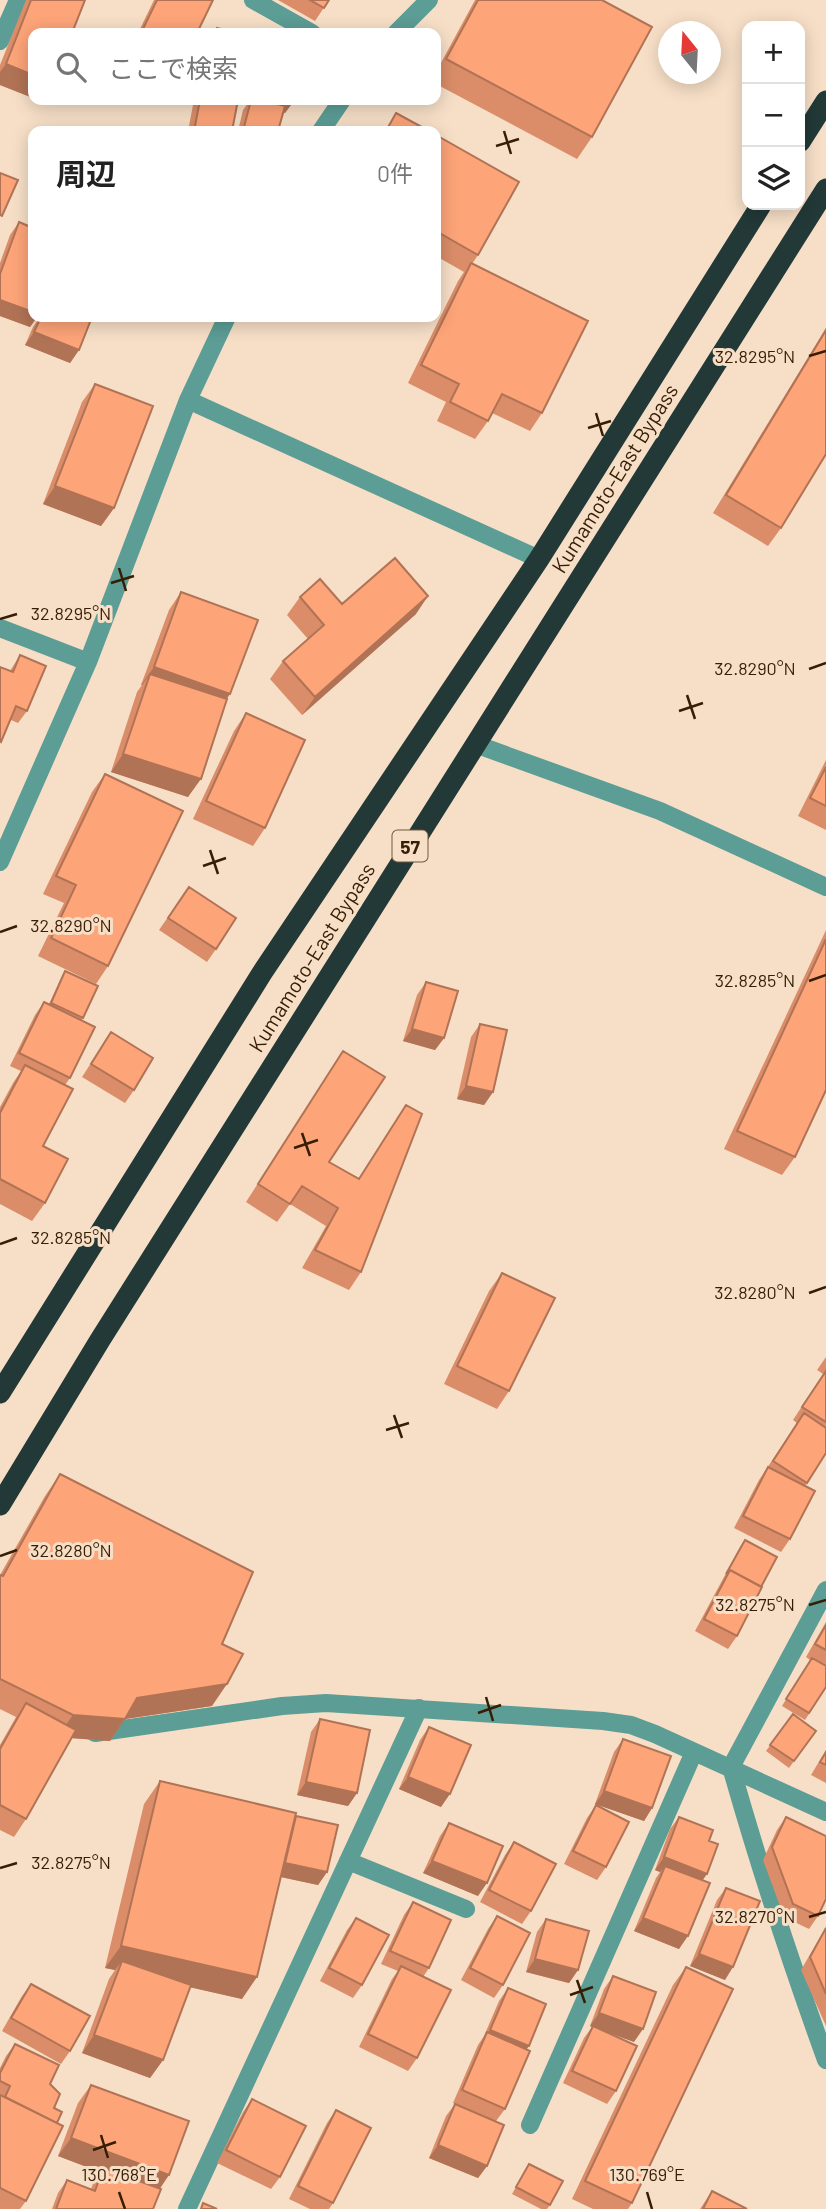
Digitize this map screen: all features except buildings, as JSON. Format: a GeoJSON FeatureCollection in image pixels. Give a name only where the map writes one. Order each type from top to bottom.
{"type":"FeatureCollection","features":[{"type":"Feature","properties":{"kind":"highway"},"geometry":{"type":"LineString","coordinates":[[805,134],[826,101]]}},
{"type":"Feature","properties":{"kind":"highway","name":"Kumamoto-East Bypass"},"geometry":{"type":"LineString","coordinates":[[0,1505],[107,1328],[826,189]]}},
{"type":"Feature","properties":{"kind":"highway","name":"Kumamoto-East Bypass"},"geometry":{"type":"LineString","coordinates":[[0,1393],[261,973],[539,558],[758,210]]}},
{"type":"Feature","properties":{"kind":"street"},"geometry":{"type":"LineString","coordinates":[[0,41],[18,0]]}},
{"type":"Feature","properties":{"kind":"street"},"geometry":{"type":"LineString","coordinates":[[253,0],[303,28]]}},
{"type":"Feature","properties":{"kind":"street"},"geometry":{"type":"LineString","coordinates":[[402,28],[429,0]]}},
{"type":"Feature","properties":{"kind":"street"},"geometry":{"type":"LineString","coordinates":[[324,126],[339,105]]}},
{"type":"Feature","properties":{"kind":"street"},"geometry":{"type":"LineString","coordinates":[[0,862],[88,662],[188,400],[225,322]]}},
{"type":"Feature","properties":{"kind":"street"},"geometry":{"type":"LineString","coordinates":[[188,400],[539,558]]}},
{"type":"Feature","properties":{"kind":"street"},"geometry":{"type":"LineString","coordinates":[[0,628],[88,662]]}},
{"type":"Feature","properties":{"kind":"street"},"geometry":{"type":"LineString","coordinates":[[475,744],[660,811],[826,887]]}},
{"type":"Feature","properties":{"kind":"street"},"geometry":{"type":"LineString","coordinates":[[826,1590],[731,1767],[753,1845],[826,2060]]}},
{"type":"Feature","properties":{"kind":"street"},"geometry":{"type":"LineString","coordinates":[[75,1729],[88,1735],[258,1710],[326,1703],[603,1721],[631,1725],[655,1734],[826,1812]]}},
{"type":"Feature","properties":{"kind":"street"},"geometry":{"type":"LineString","coordinates":[[187,2209],[419,1708]]}},
{"type":"Feature","properties":{"kind":"street"},"geometry":{"type":"LineString","coordinates":[[530,2125],[694,1752]]}},
{"type":"Feature","properties":{"kind":"street"},"geometry":{"type":"LineString","coordinates":[[348,1861],[466,1909]]}}]}
